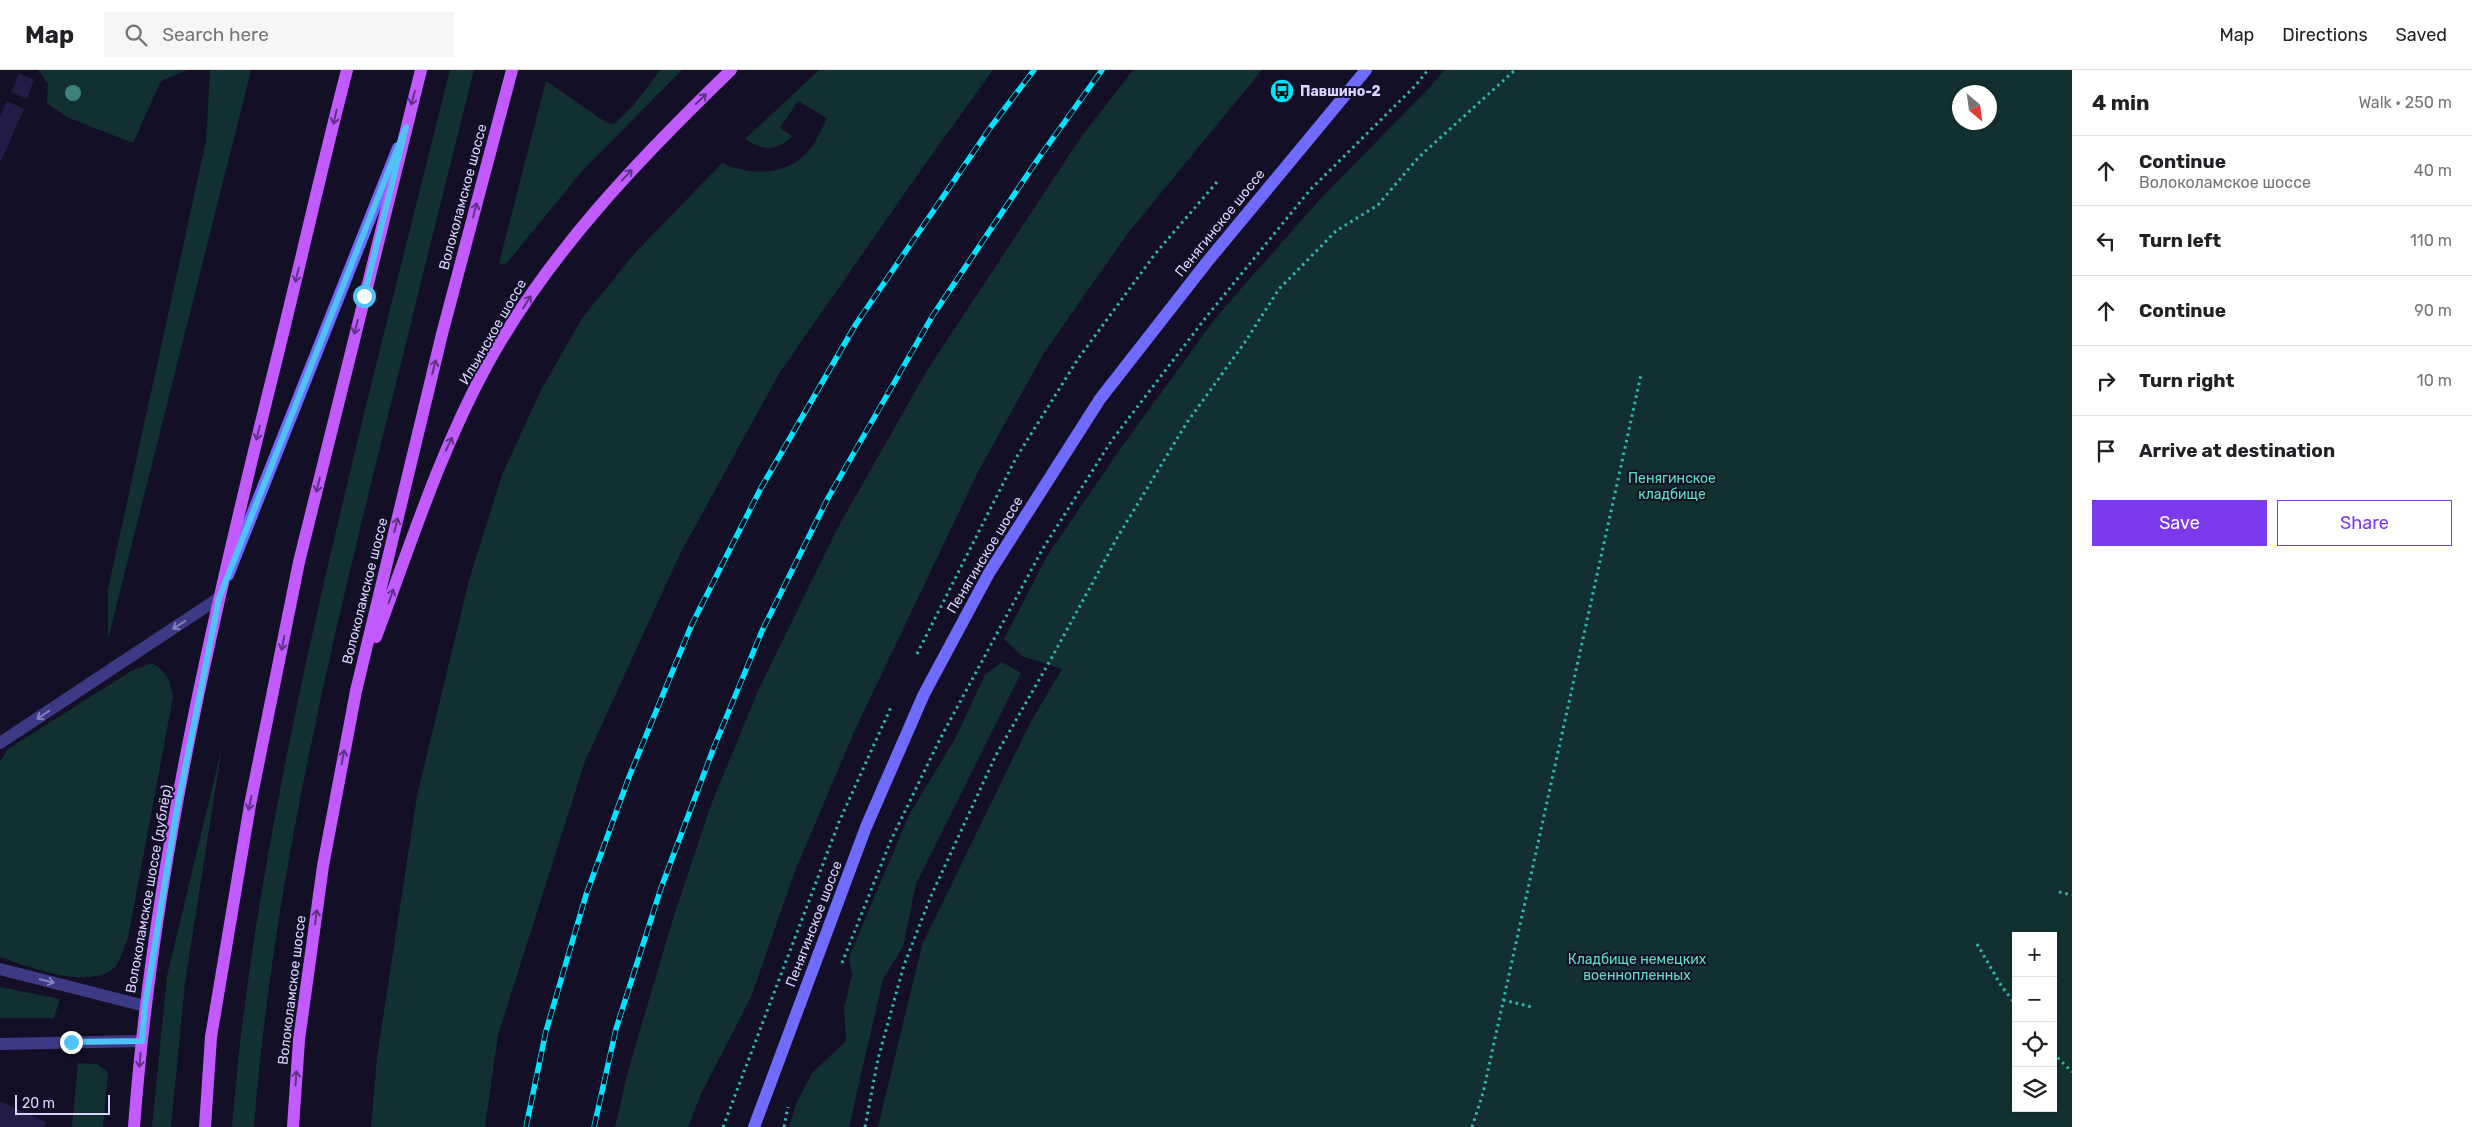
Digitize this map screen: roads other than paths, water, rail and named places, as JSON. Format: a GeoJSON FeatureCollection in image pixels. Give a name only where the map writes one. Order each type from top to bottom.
{"type":"FeatureCollection","features":[{"type":"Feature","properties":{"kind":"main road"},"geometry":{"type":"LineString","coordinates":[[219,598],[236,520],[347,70]]}},
{"type":"Feature","properties":{"kind":"main road"},"geometry":{"type":"LineString","coordinates":[[205,1127],[211,1037],[252,795],[299,562],[421,70]]}},
{"type":"Feature","properties":{"kind":"main road","name":"Волоколамское шоссе"},"geometry":{"type":"LineString","coordinates":[[293,1127],[299,1040],[323,866],[356,691],[442,334],[512,70]]}},
{"type":"Feature","properties":{"kind":"main road","name":"Ильинское шоссе"},"geometry":{"type":"LineString","coordinates":[[356,691],[443,458],[487,365],[537,285],[597,208],[671,128],[731,70]]}},
{"type":"Feature","properties":{"kind":"main road","name":"Пенягинское шоссе"},"geometry":{"type":"LineString","coordinates":[[754,1127],[866,828],[924,694],[989,573],[1100,399],[1207,262],[1366,70]]}},
{"type":"Feature","properties":{"kind":"main road"},"geometry":{"type":"LineString","coordinates":[[219,598],[406,127]]}},
{"type":"Feature","properties":{"kind":"main road","name":"Волоколамское шоссе (дублёр)"},"geometry":{"type":"LineString","coordinates":[[134,1127],[145,1006],[176,814],[219,598]]}},
{"type":"Feature","properties":{"kind":"lane"},"geometry":{"type":"LineString","coordinates":[[0,743],[219,598]]}},
{"type":"Feature","properties":{"kind":"lane"},"geometry":{"type":"LineString","coordinates":[[0,969],[145,1006]]}},
{"type":"Feature","properties":{"kind":"lane"},"geometry":{"type":"LineString","coordinates":[[0,1044],[142,1041]]}},
{"type":"Feature","properties":{"kind":"railway"},"geometry":{"type":"LineString","coordinates":[[526,1127],[546,1031],[586,895],[629,777],[692,624],[761,488],[856,324],[990,128],[1034,70]]}},
{"type":"Feature","properties":{"kind":"railway"},"geometry":{"type":"LineString","coordinates":[[594,1127],[616,1029],[661,888],[714,747],[762,631],[828,498],[933,315],[1038,159],[1102,70]]}},
{"type":"Feature","properties":{"kind":"place","name":"Павшино-2"},"geometry":{"type":"Point","coordinates":[1282,91]}},
{"type":"Feature","properties":{"kind":"park label","name":"Пенягинское кладбище"},"geometry":{"type":"Point","coordinates":[1672,486]}},
{"type":"Feature","properties":{"kind":"park label","name":"Кладбище немецких военнопленных"},"geometry":{"type":"Point","coordinates":[1637,968]}}]}
